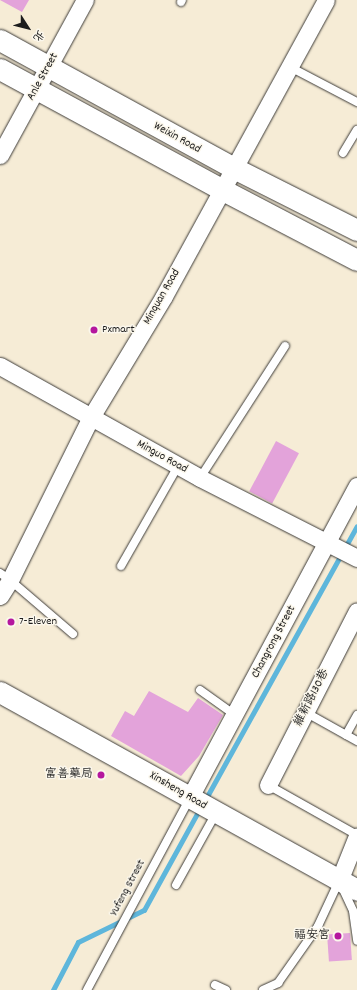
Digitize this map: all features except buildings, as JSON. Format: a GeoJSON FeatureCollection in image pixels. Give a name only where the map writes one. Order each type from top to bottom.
{"type":"FeatureCollection","features":[{"type":"Feature","properties":{"kind":"street","name":"Anle Street"},"geometry":{"type":"LineString","coordinates":[[0,155],[85,0]]}},
{"type":"Feature","properties":{"kind":"street","name":"Minquan Road"},"geometry":{"type":"LineString","coordinates":[[0,596],[5,577],[91,417],[164,296],[326,0]]}},
{"type":"Feature","properties":{"kind":"street","name":"Weixin Road"},"geometry":{"type":"LineString","coordinates":[[0,40],[234,168],[357,230]]}},
{"type":"Feature","properties":{"kind":"street","name":"Weixin Road"},"geometry":{"type":"LineString","coordinates":[[0,69],[357,260]]}},
{"type":"Feature","properties":{"kind":"street","name":"Minguo Road"},"geometry":{"type":"LineString","coordinates":[[0,366],[200,478],[357,558]]}},
{"type":"Feature","properties":{"kind":"street","name":"Changrong Street"},"geometry":{"type":"LineString","coordinates":[[203,805],[235,715],[357,486]]}},
{"type":"Feature","properties":{"kind":"street","name":"維新路130巷"},"geometry":{"type":"LineString","coordinates":[[268,785],[357,611]]}},
{"type":"Feature","properties":{"kind":"street","name":"Xinsheng Road"},"geometry":{"type":"LineString","coordinates":[[0,692],[348,885]]}},
{"type":"Feature","properties":{"kind":"street"},"geometry":{"type":"LineString","coordinates":[[348,885],[357,836]]}},
{"type":"Feature","properties":{"kind":"lane"},"geometry":{"type":"LineString","coordinates":[[290,66],[357,102]]}},
{"type":"Feature","properties":{"kind":"lane"},"geometry":{"type":"LineString","coordinates":[[343,153],[357,130]]}},
{"type":"Feature","properties":{"kind":"lane"},"geometry":{"type":"LineString","coordinates":[[200,478],[285,346]]}},
{"type":"Feature","properties":{"kind":"lane"},"geometry":{"type":"LineString","coordinates":[[121,566],[178,466]]}},
{"type":"Feature","properties":{"kind":"lane"},"geometry":{"type":"LineString","coordinates":[[5,577],[73,634]]}},
{"type":"Feature","properties":{"kind":"lane"},"geometry":{"type":"LineString","coordinates":[[200,690],[235,715]]}},
{"type":"Feature","properties":{"kind":"lane"},"geometry":{"type":"LineString","coordinates":[[305,712],[357,741]]}},
{"type":"Feature","properties":{"kind":"lane"},"geometry":{"type":"LineString","coordinates":[[346,735],[357,715]]}},
{"type":"Feature","properties":{"kind":"lane"},"geometry":{"type":"LineString","coordinates":[[268,785],[357,836]]}},
{"type":"Feature","properties":{"kind":"lane"},"geometry":{"type":"LineString","coordinates":[[176,885],[203,805]]}},
{"type":"Feature","properties":{"kind":"lane","name":"Yufeng Street"},"geometry":{"type":"LineString","coordinates":[[87,990],[203,805]]}},
{"type":"Feature","properties":{"kind":"lane"},"geometry":{"type":"LineString","coordinates":[[348,885],[357,941]]}},
{"type":"Feature","properties":{"kind":"lane"},"geometry":{"type":"LineString","coordinates":[[263,990],[278,982],[348,885]]}},
{"type":"Feature","properties":{"kind":"lane"},"geometry":{"type":"LineString","coordinates":[[215,985],[226,990]]}},
{"type":"Feature","properties":{"kind":"waterway"},"geometry":{"type":"LineString","coordinates":[[205,800],[357,526]]}},
{"type":"Feature","properties":{"kind":"waterway"},"geometry":{"type":"LineString","coordinates":[[53,990],[78,942],[144,910],[200,808]]}},
{"type":"Feature","properties":{"kind":"place","name":"Pxmart"},"geometry":{"type":"Point","coordinates":[94,330]}},
{"type":"Feature","properties":{"kind":"place","name":"7-Eleven"},"geometry":{"type":"Point","coordinates":[11,622]}},
{"type":"Feature","properties":{"kind":"place","name":"富善藥局"},"geometry":{"type":"Point","coordinates":[101,775]}},
{"type":"Feature","properties":{"kind":"place","name":"福安宮"},"geometry":{"type":"Point","coordinates":[338,936]}}]}
